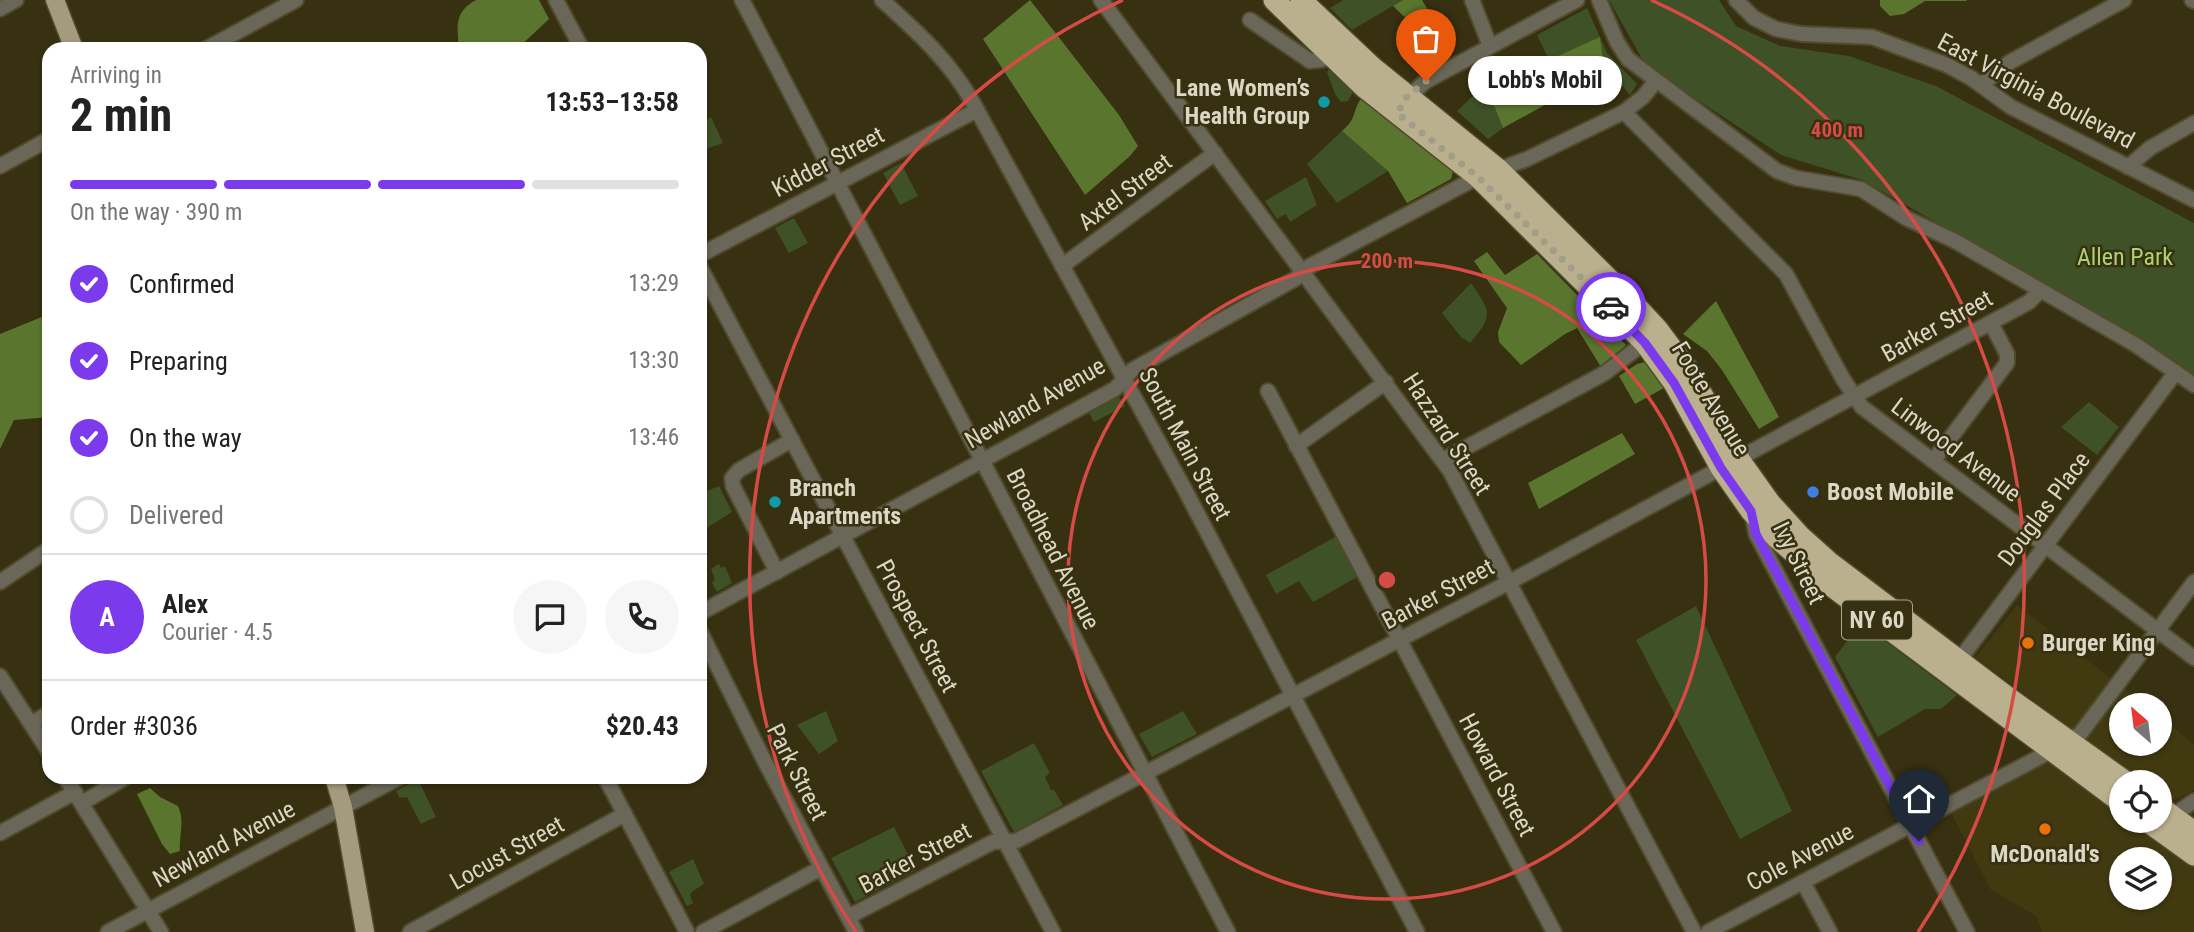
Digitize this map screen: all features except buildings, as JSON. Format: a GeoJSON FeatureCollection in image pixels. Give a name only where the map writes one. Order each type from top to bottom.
{"type":"FeatureCollection","features":[{"type":"Feature","properties":{"kind":"highway","name":"Foote Avenue"},"geometry":{"type":"LineString","coordinates":[[1274,0],[1402,105],[1688,370],[1751,511],[1776,537],[1814,571],[1954,667],[2060,746],[2109,791]]}},
{"type":"Feature","properties":{"kind":"highway","name":"Foote Avenue"},"geometry":{"type":"LineString","coordinates":[[1301,0],[1334,47]]}},
{"type":"Feature","properties":{"kind":"highway","name":"Foote Avenue"},"geometry":{"type":"LineString","coordinates":[[1402,105],[1499,170],[1652,337]]}},
{"type":"Feature","properties":{"kind":"highway","name":"Foote Avenue"},"geometry":{"type":"LineString","coordinates":[[1730,463],[1800,536],[1954,667]]}},
{"type":"Feature","properties":{"kind":"highway","name":"Foote Avenue"},"geometry":{"type":"LineString","coordinates":[[2060,746],[2109,773]]}},
{"type":"Feature","properties":{"kind":"highway"},"geometry":{"type":"LineString","coordinates":[[2172,823],[2194,832]]}},
{"type":"Feature","properties":{"kind":"highway"},"geometry":{"type":"LineString","coordinates":[[2172,832],[2194,855]]}},
{"type":"Feature","properties":{"kind":"main road"},"geometry":{"type":"LineString","coordinates":[[55,0],[71,42]]}},
{"type":"Feature","properties":{"kind":"main road"},"geometry":{"type":"LineString","coordinates":[[336,784],[365,932]]}},
{"type":"Feature","properties":{"kind":"street"},"geometry":{"type":"LineString","coordinates":[[0,9],[16,0]]}},
{"type":"Feature","properties":{"kind":"street"},"geometry":{"type":"LineString","coordinates":[[219,42],[296,0]]}},
{"type":"Feature","properties":{"kind":"street"},"geometry":{"type":"LineString","coordinates":[[556,0],[578,42]]}},
{"type":"Feature","properties":{"kind":"street","name":"Broadhead Avenue"},"geometry":{"type":"LineString","coordinates":[[742,0],[1228,932]]}},
{"type":"Feature","properties":{"kind":"street","name":"South Main Street"},"geometry":{"type":"LineString","coordinates":[[882,0],[940,53],[978,110],[1124,378],[1417,932]]}},
{"type":"Feature","properties":{"kind":"street","name":"Hazzard Street"},"geometry":{"type":"LineString","coordinates":[[1101,0],[1443,460],[1694,932]]}},
{"type":"Feature","properties":{"kind":"street"},"geometry":{"type":"LineString","coordinates":[[1472,0],[1490,46]]}},
{"type":"Feature","properties":{"kind":"street"},"geometry":{"type":"LineString","coordinates":[[1402,105],[1426,81],[1577,0]]}},
{"type":"Feature","properties":{"kind":"street"},"geometry":{"type":"LineString","coordinates":[[1599,0],[1620,49],[1628,59],[1777,171],[1796,178],[1861,189],[1906,218],[1955,241],[2136,345],[2194,385]]}},
{"type":"Feature","properties":{"kind":"street","name":"East Virginia Boulevard"},"geometry":{"type":"LineString","coordinates":[[1736,0],[1754,18],[1776,29],[1801,34],[1872,37],[1947,65],[2011,107],[2194,200]]}},
{"type":"Feature","properties":{"kind":"street"},"geometry":{"type":"LineString","coordinates":[[1981,85],[1998,70],[2124,0]]}},
{"type":"Feature","properties":{"kind":"street"},"geometry":{"type":"LineString","coordinates":[[1250,20],[1310,61],[1317,62],[1334,47]]}},
{"type":"Feature","properties":{"kind":"street","name":"Newland Avenue"},"geometry":{"type":"LineString","coordinates":[[707,609],[1115,389],[1132,370],[1295,279],[1310,266],[1478,177],[1530,158],[1624,112],[1643,97],[1656,80]]}},
{"type":"Feature","properties":{"kind":"street","name":"Kidder Street"},"geometry":{"type":"LineString","coordinates":[[707,251],[978,110]]}},
{"type":"Feature","properties":{"kind":"street","name":"Linwood Avenue"},"geometry":{"type":"LineString","coordinates":[[1624,112],[1786,274],[1854,397],[1869,414],[2194,658]]}},
{"type":"Feature","properties":{"kind":"street"},"geometry":{"type":"LineString","coordinates":[[2128,167],[2150,148],[2194,122]]}},
{"type":"Feature","properties":{"kind":"street"},"geometry":{"type":"LineString","coordinates":[[0,166],[42,143]]}},
{"type":"Feature","properties":{"kind":"street","name":"Axtel Street"},"geometry":{"type":"LineString","coordinates":[[1062,266],[1215,153]]}},
{"type":"Feature","properties":{"kind":"street","name":"Prospect Street"},"geometry":{"type":"LineString","coordinates":[[707,280],[1053,932]]}},
{"type":"Feature","properties":{"kind":"street","name":"Barker Street"},"geometry":{"type":"LineString","coordinates":[[849,918],[993,842],[1016,841],[1400,640],[1991,323],[2034,299],[2040,291]]}},
{"type":"Feature","properties":{"kind":"street"},"geometry":{"type":"LineString","coordinates":[[1933,461],[2007,363],[2007,354],[1991,323]]}},
{"type":"Feature","properties":{"kind":"street"},"geometry":{"type":"LineString","coordinates":[[1443,460],[1605,373],[1652,337]]}},
{"type":"Feature","properties":{"kind":"street","name":"Douglas Place"},"geometry":{"type":"LineString","coordinates":[[1954,667],[2176,372]]}},
{"type":"Feature","properties":{"kind":"street"},"geometry":{"type":"LineString","coordinates":[[1296,446],[1386,382]]}},
{"type":"Feature","properties":{"kind":"street","name":"Howard Street"},"geometry":{"type":"LineString","coordinates":[[1268,391],[1554,932]]}},
{"type":"Feature","properties":{"kind":"street"},"geometry":{"type":"LineString","coordinates":[[776,572],[735,491],[732,478],[739,470],[792,440]]}},
{"type":"Feature","properties":{"kind":"street","name":"Ivy Street"},"geometry":{"type":"LineString","coordinates":[[1751,511],[1756,534],[1967,932]]}},
{"type":"Feature","properties":{"kind":"street"},"geometry":{"type":"LineString","coordinates":[[0,582],[42,554]]}},
{"type":"Feature","properties":{"kind":"street","name":"Cole Avenue"},"geometry":{"type":"LineString","coordinates":[[1708,932],[2080,734],[2194,582]]}},
{"type":"Feature","properties":{"kind":"street","name":"Park Street"},"geometry":{"type":"LineString","coordinates":[[707,645],[856,932]]}},
{"type":"Feature","properties":{"kind":"street"},"geometry":{"type":"LineString","coordinates":[[0,676],[42,740]]}},
{"type":"Feature","properties":{"kind":"street"},"geometry":{"type":"LineString","coordinates":[[32,724],[42,718]]}},
{"type":"Feature","properties":{"kind":"street"},"geometry":{"type":"LineString","coordinates":[[69,784],[161,932]]}},
{"type":"Feature","properties":{"kind":"street"},"geometry":{"type":"LineString","coordinates":[[0,833],[110,784]]}},
{"type":"Feature","properties":{"kind":"street","name":"Newland Avenue"},"geometry":{"type":"LineString","coordinates":[[108,932],[386,784]]}},
{"type":"Feature","properties":{"kind":"street"},"geometry":{"type":"LineString","coordinates":[[609,784],[687,932]]}},
{"type":"Feature","properties":{"kind":"street"},"geometry":{"type":"LineString","coordinates":[[2172,812],[2194,801]]}},
{"type":"Feature","properties":{"kind":"street","name":"Locust Street"},"geometry":{"type":"LineString","coordinates":[[410,932],[625,814]]}},
{"type":"Feature","properties":{"kind":"street"},"geometry":{"type":"LineString","coordinates":[[703,932],[821,868]]}},
{"type":"Feature","properties":{"kind":"street"},"geometry":{"type":"LineString","coordinates":[[1803,882],[1830,932]]}},
{"type":"Feature","properties":{"kind":"shaded area"},"geometry":{"type":"Polygon","coordinates":[[[2017,605],[2130,693],[2109,693],[2109,756],[2172,756],[2172,727],[2194,744],[2194,790],[2172,801],[2172,770],[2125,770],[1976,657],[2017,605]]]}},
{"type":"Feature","properties":{"kind":"shaded area"},"geometry":{"type":"Polygon","coordinates":[[[2053,750],[2109,794],[2109,833],[2158,833],[2194,861],[2194,932],[2042,932],[2036,916],[1991,890],[1947,805],[2053,750]]]}},
{"type":"Feature","properties":{"kind":"green space"},"geometry":{"type":"Polygon","coordinates":[[[476,0],[539,0],[549,19],[524,42],[459,42],[458,20],[476,0]]]}},
{"type":"Feature","properties":{"kind":"green space"},"geometry":{"type":"Polygon","coordinates":[[[1030,0],[1119,115],[1138,146],[1085,195],[983,39],[1030,0]]]}},
{"type":"Feature","properties":{"kind":"green space"},"geometry":{"type":"Polygon","coordinates":[[[1343,0],[1403,0],[1352,30],[1330,8],[1343,0]]]}},
{"type":"Feature","properties":{"kind":"green space"},"geometry":{"type":"Polygon","coordinates":[[[1403,0],[1422,0],[1437,25],[1425,28],[1413,24],[1393,6],[1403,0]]]}},
{"type":"Feature","properties":{"kind":"green space","name":"Allen Park"},"geometry":{"type":"Polygon","coordinates":[[[1609,0],[1719,0],[1736,26],[1780,46],[1849,56],[1936,86],[2194,223],[2194,378],[2141,339],[1862,180],[1781,155],[1646,66],[1609,0]]]}},
{"type":"Feature","properties":{"kind":"green space"},"geometry":{"type":"Polygon","coordinates":[[[1880,0],[1967,1],[1925,1],[1904,14],[1890,16],[1880,6],[1880,0]]]}},
{"type":"Feature","properties":{"kind":"green space"},"geometry":{"type":"Polygon","coordinates":[[[1587,8],[1607,53],[1637,84],[1630,95],[1610,70],[1605,72],[1600,38],[1549,60],[1537,35],[1587,8]]]}},
{"type":"Feature","properties":{"kind":"green space"},"geometry":{"type":"Polygon","coordinates":[[[1600,37],[1605,72],[1503,128],[1491,99],[1547,73],[1554,68],[1549,60],[1600,37]]]}},
{"type":"Feature","properties":{"kind":"green space"},"geometry":{"type":"Polygon","coordinates":[[[1329,70],[1353,92],[1348,101],[1341,102],[1335,94],[1327,72],[1329,70]]]}},
{"type":"Feature","properties":{"kind":"green space"},"geometry":{"type":"Polygon","coordinates":[[[1482,87],[1491,99],[1503,128],[1488,139],[1457,111],[1482,87]]]}},
{"type":"Feature","properties":{"kind":"green space"},"geometry":{"type":"Polygon","coordinates":[[[1361,99],[1453,171],[1451,179],[1407,203],[1388,171],[1342,131],[1353,118],[1361,99]]]}},
{"type":"Feature","properties":{"kind":"green space"},"geometry":{"type":"Polygon","coordinates":[[[711,117],[723,143],[707,149],[707,120],[711,117]]]}},
{"type":"Feature","properties":{"kind":"green space"},"geometry":{"type":"Polygon","coordinates":[[[1342,131],[1388,171],[1337,203],[1307,164],[1342,131]]]}},
{"type":"Feature","properties":{"kind":"green space"},"geometry":{"type":"Polygon","coordinates":[[[901,163],[918,196],[900,205],[883,173],[901,163]]]}},
{"type":"Feature","properties":{"kind":"green space"},"geometry":{"type":"Polygon","coordinates":[[[1306,177],[1317,205],[1290,222],[1286,214],[1277,219],[1265,201],[1306,177]]]}},
{"type":"Feature","properties":{"kind":"green space"},"geometry":{"type":"Polygon","coordinates":[[[794,218],[808,243],[789,253],[775,228],[794,218]]]}},
{"type":"Feature","properties":{"kind":"green space"},"geometry":{"type":"Polygon","coordinates":[[[1487,252],[1505,275],[1537,254],[1626,345],[1601,367],[1577,328],[1521,365],[1499,342],[1498,332],[1507,308],[1474,261],[1487,252]]]}},
{"type":"Feature","properties":{"kind":"green space"},"geometry":{"type":"Polygon","coordinates":[[[1471,283],[1483,301],[1487,313],[1483,326],[1470,343],[1461,337],[1442,313],[1471,283]]]}},
{"type":"Feature","properties":{"kind":"green space"},"geometry":{"type":"Polygon","coordinates":[[[1716,301],[1779,417],[1759,429],[1707,351],[1683,334],[1716,301]]]}},
{"type":"Feature","properties":{"kind":"green space"},"geometry":{"type":"Polygon","coordinates":[[[42,317],[42,418],[14,420],[0,449],[0,334],[42,317]]]}},
{"type":"Feature","properties":{"kind":"green space"},"geometry":{"type":"Polygon","coordinates":[[[1645,362],[1664,388],[1635,404],[1619,376],[1645,362]]]}},
{"type":"Feature","properties":{"kind":"green space"},"geometry":{"type":"Polygon","coordinates":[[[1119,397],[1125,406],[1094,422],[1089,413],[1119,397]]]}},
{"type":"Feature","properties":{"kind":"green space"},"geometry":{"type":"Polygon","coordinates":[[[2089,402],[2119,427],[2097,455],[2061,427],[2089,402]]]}},
{"type":"Feature","properties":{"kind":"green space"},"geometry":{"type":"Polygon","coordinates":[[[1622,433],[1635,454],[1539,509],[1528,483],[1622,433]]]}},
{"type":"Feature","properties":{"kind":"green space"},"geometry":{"type":"Polygon","coordinates":[[[719,486],[732,512],[707,529],[707,491],[719,486]]]}},
{"type":"Feature","properties":{"kind":"green space"},"geometry":{"type":"Polygon","coordinates":[[[1337,536],[1359,576],[1313,602],[1299,581],[1276,594],[1266,575],[1337,536]]]}},
{"type":"Feature","properties":{"kind":"green space"},"geometry":{"type":"Polygon","coordinates":[[[719,564],[721,568],[725,566],[732,583],[717,592],[712,583],[715,579],[711,569],[719,564]]]}},
{"type":"Feature","properties":{"kind":"green space"},"geometry":{"type":"Polygon","coordinates":[[[1696,606],[1792,811],[1740,839],[1636,640],[1696,606]]]}},
{"type":"Feature","properties":{"kind":"green space"},"geometry":{"type":"Polygon","coordinates":[[[1861,623],[1957,695],[1941,709],[1925,709],[1878,737],[1835,657],[1861,623]]]}},
{"type":"Feature","properties":{"kind":"green space"},"geometry":{"type":"Polygon","coordinates":[[[826,711],[838,741],[819,754],[797,725],[826,711]]]}},
{"type":"Feature","properties":{"kind":"green space"},"geometry":{"type":"Polygon","coordinates":[[[1183,711],[1197,734],[1152,757],[1139,734],[1183,711]]]}},
{"type":"Feature","properties":{"kind":"green space"},"geometry":{"type":"Polygon","coordinates":[[[1034,743],[1050,773],[1045,777],[1051,790],[1054,790],[1063,805],[1014,832],[981,771],[1034,743]]]}},
{"type":"Feature","properties":{"kind":"green space"},"geometry":{"type":"Polygon","coordinates":[[[409,784],[420,784],[436,817],[421,824],[407,797],[400,798],[396,791],[409,784]]]}},
{"type":"Feature","properties":{"kind":"green space"},"geometry":{"type":"Polygon","coordinates":[[[150,788],[160,797],[178,806],[181,823],[180,851],[170,854],[162,844],[137,794],[150,788]]]}},
{"type":"Feature","properties":{"kind":"green space"},"geometry":{"type":"Polygon","coordinates":[[[894,827],[916,870],[855,902],[831,858],[894,827]]]}},
{"type":"Feature","properties":{"kind":"green space"},"geometry":{"type":"Polygon","coordinates":[[[693,859],[704,884],[693,891],[690,895],[693,903],[687,906],[669,872],[693,859]]]}},
{"type":"Feature","properties":{"kind":"way so far"},"geometry":{"type":"LineString","coordinates":[[1426,81],[1407,97],[1397,113],[1478,177],[1611,307]]}},
{"type":"Feature","properties":{"kind":"place","name":"Lobb's Mobil"},"geometry":{"type":"Point","coordinates":[1426,81]}},
{"type":"Feature","properties":{"kind":"place","name":"Lane Women’s Health Group"},"geometry":{"type":"Point","coordinates":[1324,102]}},
{"type":"Feature","properties":{"kind":"place","name":"Boost Mobile"},"geometry":{"type":"Point","coordinates":[1813,492]}},
{"type":"Feature","properties":{"kind":"place","name":"Branch Apartments"},"geometry":{"type":"Point","coordinates":[775,502]}},
{"type":"Feature","properties":{"kind":"place","name":"Burger King"},"geometry":{"type":"Point","coordinates":[2028,643]}},
{"type":"Feature","properties":{"kind":"place","name":"McDonald's"},"geometry":{"type":"Point","coordinates":[2045,829]}},
{"type":"Feature","properties":{"kind":"route"},"geometry":{"type":"LineString","coordinates":[[1611,307],[1645,343],[1674,383],[1721,468],[1751,511],[1756,534],[1919,841]]}}]}
